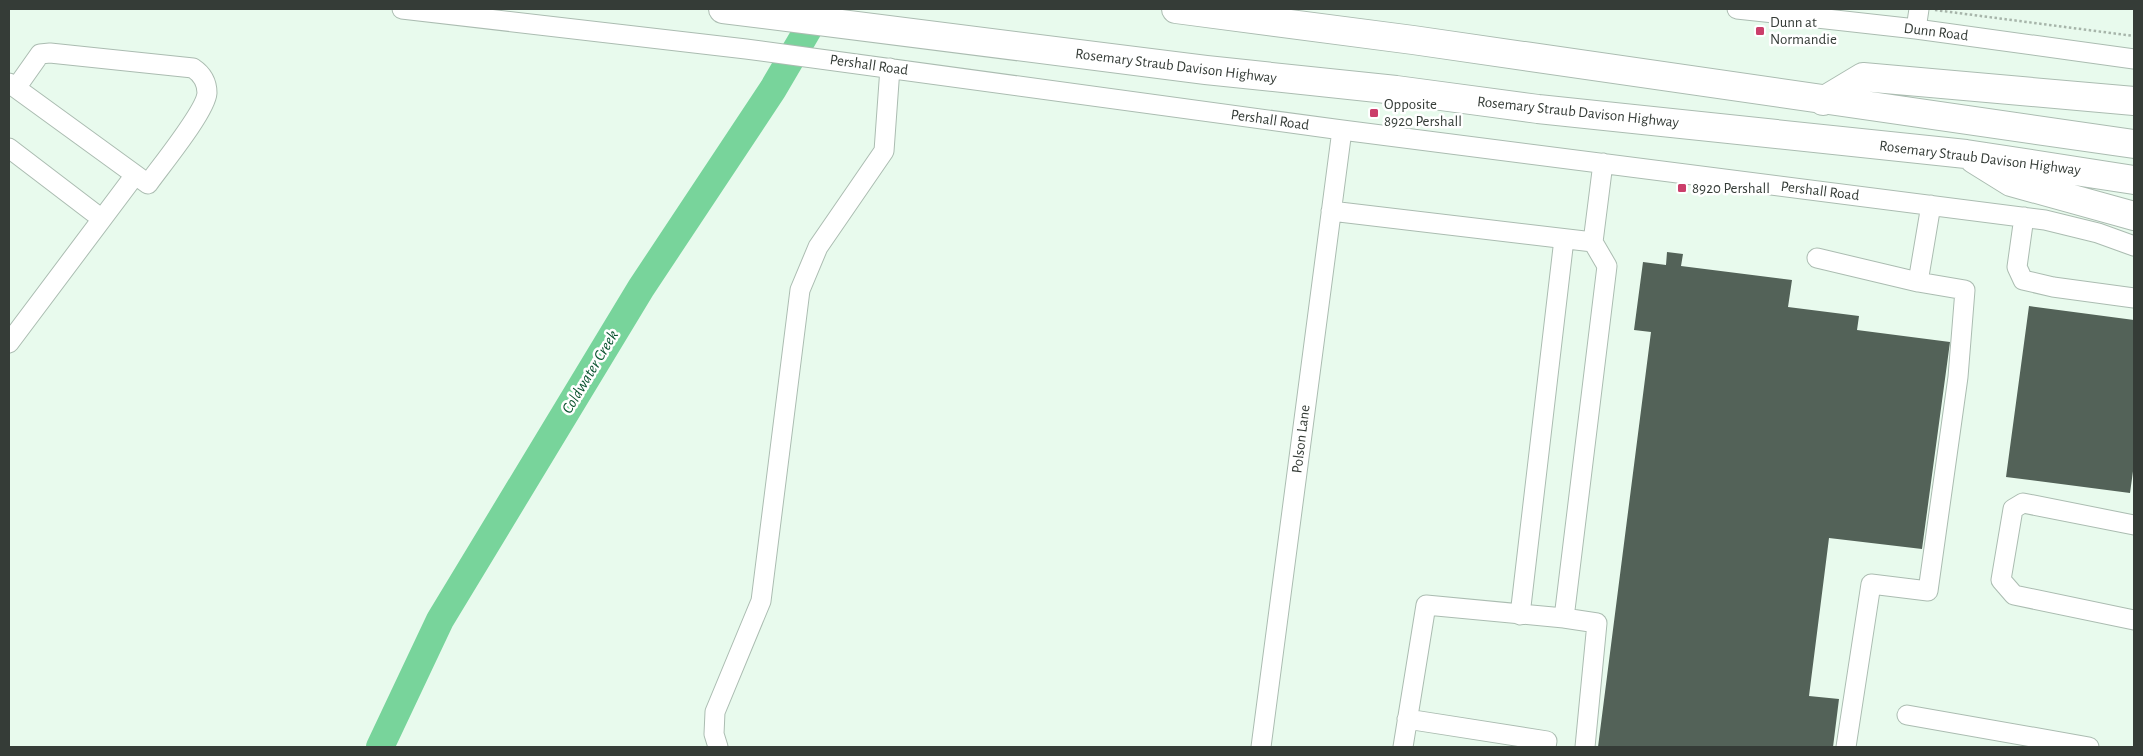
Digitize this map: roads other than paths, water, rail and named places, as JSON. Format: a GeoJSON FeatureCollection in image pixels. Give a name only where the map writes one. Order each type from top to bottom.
{"type":"FeatureCollection","features":[{"type":"Feature","properties":{"kind":"highway","name":"Rosemary Straub Davison Highway"},"geometry":{"type":"LineString","coordinates":[[724,9],[849,26],[1538,109],[1966,154],[2134,180]]}},
{"type":"Feature","properties":{"kind":"highway"},"geometry":{"type":"LineString","coordinates":[[1176,9],[1423,41],[1823,101],[2134,144]]}},
{"type":"Feature","properties":{"kind":"highway"},"geometry":{"type":"LineString","coordinates":[[1823,101],[1863,77],[2134,101]]}},
{"type":"Feature","properties":{"kind":"highway"},"geometry":{"type":"LineString","coordinates":[[1966,154],[2011,182],[2134,216]]}},
{"type":"Feature","properties":{"kind":"street","name":"Pershall Road"},"geometry":{"type":"LineString","coordinates":[[402,9],[746,49],[1342,130],[2024,217],[2098,232],[2134,246]]}},
{"type":"Feature","properties":{"kind":"street","name":"Dunn Road"},"geometry":{"type":"LineString","coordinates":[[1737,9],[1769,10],[2134,59]]}},
{"type":"Feature","properties":{"kind":"street"},"geometry":{"type":"LineString","coordinates":[[1916,29],[1926,9]]}},
{"type":"Feature","properties":{"kind":"street"},"geometry":{"type":"LineString","coordinates":[[40,54],[182,65],[192,68],[201,74],[207,94],[200,112],[148,184],[12,86],[40,54]]}},
{"type":"Feature","properties":{"kind":"street"},"geometry":{"type":"LineString","coordinates":[[718,747],[714,734],[715,712],[761,601],[800,290],[818,248],[884,152],[890,68]]}},
{"type":"Feature","properties":{"kind":"street","name":"Polson Lane"},"geometry":{"type":"LineString","coordinates":[[1261,747],[1342,130]]}},
{"type":"Feature","properties":{"kind":"street"},"geometry":{"type":"LineString","coordinates":[[9,148],[102,219]]}},
{"type":"Feature","properties":{"kind":"street"},"geometry":{"type":"LineString","coordinates":[[1564,618],[1607,266],[1593,242],[1603,163]]}},
{"type":"Feature","properties":{"kind":"street"},"geometry":{"type":"LineString","coordinates":[[9,343],[135,175]]}},
{"type":"Feature","properties":{"kind":"street"},"geometry":{"type":"LineString","coordinates":[[1918,282],[1931,205]]}},
{"type":"Feature","properties":{"kind":"street"},"geometry":{"type":"LineString","coordinates":[[1331,211],[1593,242]]}},
{"type":"Feature","properties":{"kind":"street"},"geometry":{"type":"LineString","coordinates":[[2024,217],[2017,267],[2023,280],[2053,287],[2134,298]]}},
{"type":"Feature","properties":{"kind":"street"},"geometry":{"type":"LineString","coordinates":[[1520,614],[1564,239]]}},
{"type":"Feature","properties":{"kind":"street"},"geometry":{"type":"LineString","coordinates":[[1817,258],[1918,282],[1965,290],[1958,378],[1928,591],[1871,584],[1846,747]]}},
{"type":"Feature","properties":{"kind":"street"},"geometry":{"type":"LineString","coordinates":[[2134,525],[2023,503],[2013,509],[2001,580],[2014,595],[2134,620]]}},
{"type":"Feature","properties":{"kind":"street"},"geometry":{"type":"LineString","coordinates":[[1403,747],[1426,605],[1564,618],[1597,623],[1585,747]]}},
{"type":"Feature","properties":{"kind":"street"},"geometry":{"type":"LineString","coordinates":[[1907,715],[2090,747]]}},
{"type":"Feature","properties":{"kind":"street"},"geometry":{"type":"LineString","coordinates":[[1407,719],[1547,741],[1546,747]]}},
{"type":"Feature","properties":{"kind":"waterway","name":"Coldwater Creek"},"geometry":{"type":"LineString","coordinates":[[380,747],[440,620],[641,288],[773,89],[820,9]]}},
{"type":"Feature","properties":{"kind":"place","name":"Dunn at Normandie"},"geometry":{"type":"Point","coordinates":[1760,31]}},
{"type":"Feature","properties":{"kind":"place","name":"Opposite 8920 Pershall"},"geometry":{"type":"Point","coordinates":[1374,113]}},
{"type":"Feature","properties":{"kind":"place","name":"8920 Pershall"},"geometry":{"type":"Point","coordinates":[1682,188]}}]}
